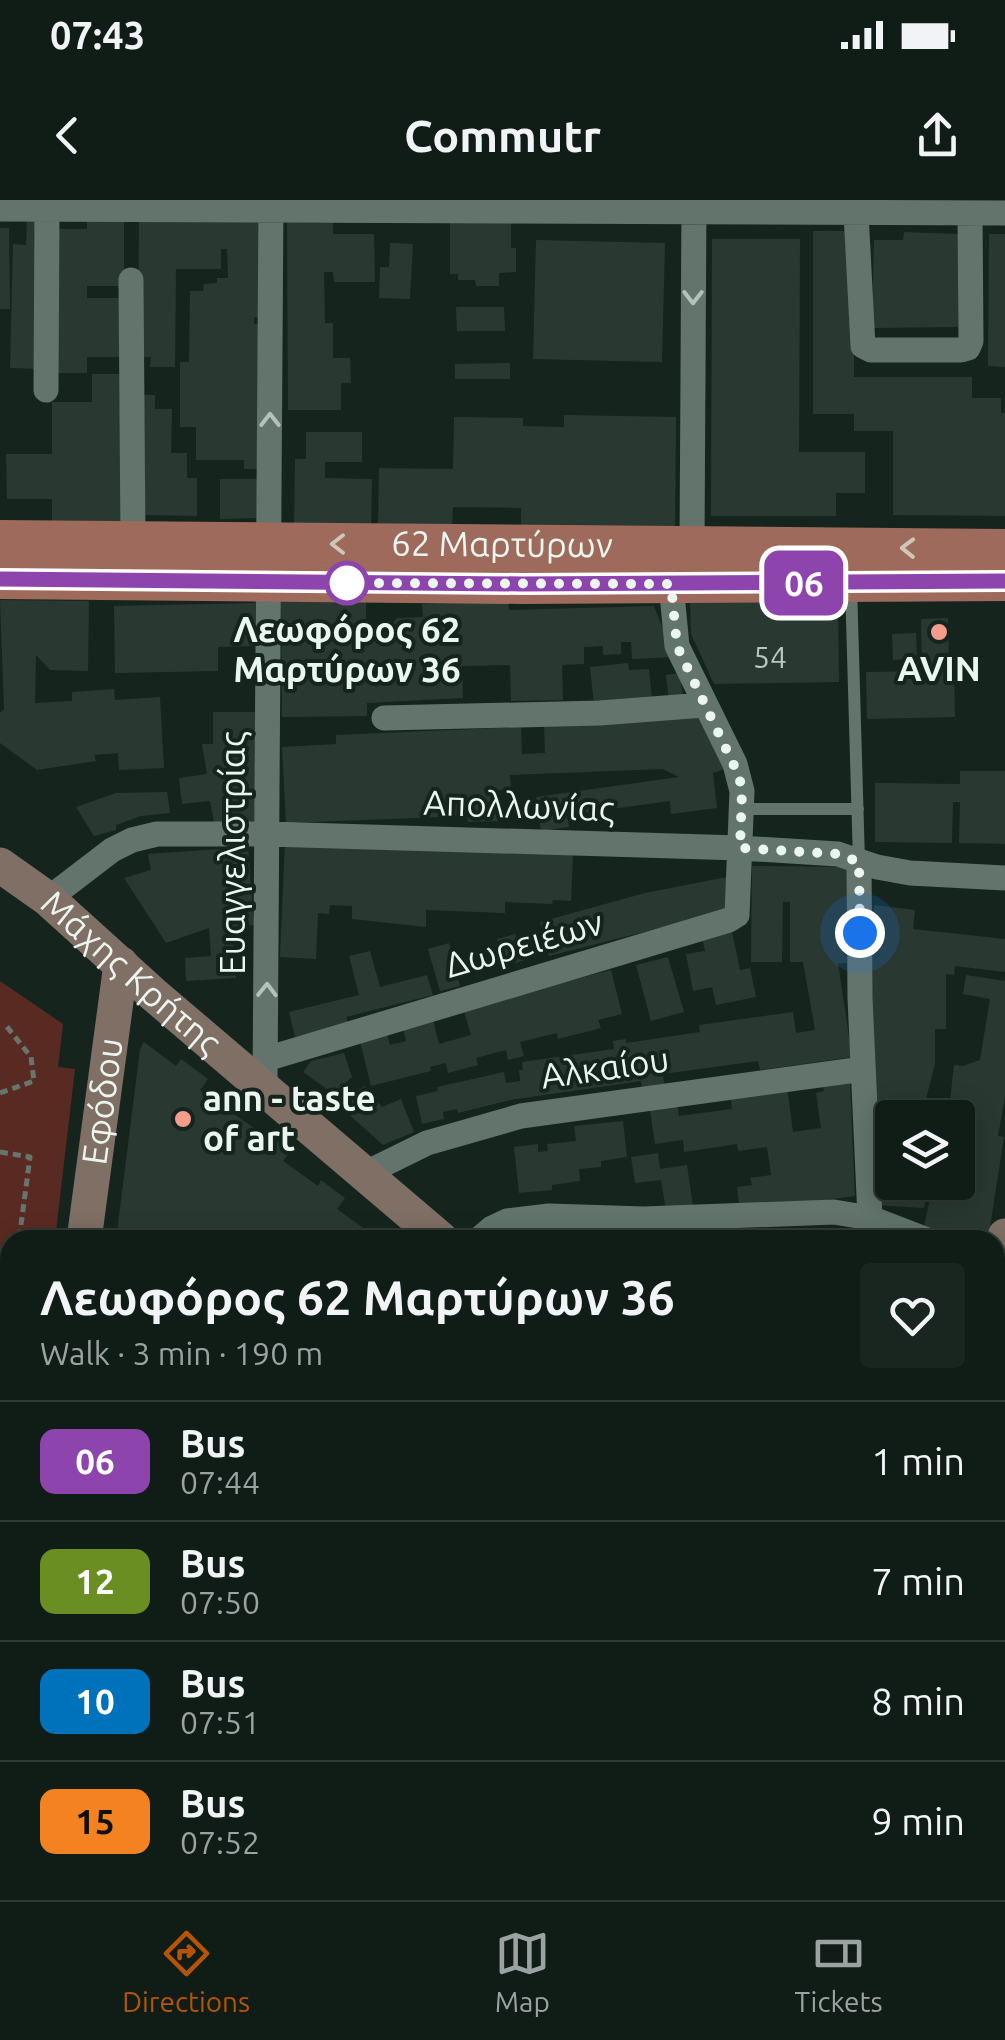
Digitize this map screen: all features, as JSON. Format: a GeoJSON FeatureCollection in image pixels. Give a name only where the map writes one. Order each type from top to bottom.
{"type":"FeatureCollection","features":[{"type":"Feature","properties":{"kind":"main road","name":"62 Μαρτύρων"},"geometry":{"type":"LineString","coordinates":[[0,540],[133,542],[269,563],[671,584],[1005,581]]}},
{"type":"Feature","properties":{"kind":"main road","name":"62 Μαρτύρων"},"geometry":{"type":"LineString","coordinates":[[0,579],[269,563],[692,546],[1005,549]]}},
{"type":"Feature","properties":{"kind":"street"},"geometry":{"type":"LineString","coordinates":[[0,210],[271,204],[1005,213]]}},
{"type":"Feature","properties":{"kind":"street","name":"Ευαγγελιστρίας"},"geometry":{"type":"LineString","coordinates":[[265,1073],[271,204]]}},
{"type":"Feature","properties":{"kind":"street"},"geometry":{"type":"LineString","coordinates":[[692,546],[694,207]]}},
{"type":"Feature","properties":{"kind":"street"},"geometry":{"type":"LineString","coordinates":[[46,390],[47,209]]}},
{"type":"Feature","properties":{"kind":"street"},"geometry":{"type":"LineString","coordinates":[[856,213],[863,346],[871,350],[968,348],[970,213]]}},
{"type":"Feature","properties":{"kind":"street"},"geometry":{"type":"LineString","coordinates":[[132,280],[133,542]]}},
{"type":"Feature","properties":{"kind":"street"},"geometry":{"type":"LineString","coordinates":[[671,584],[677,646],[735,764],[742,791],[740,848]]}},
{"type":"Feature","properties":{"kind":"street"},"geometry":{"type":"LineString","coordinates":[[384,718],[600,713],[704,704]]}},
{"type":"Feature","properties":{"kind":"street","name":"Απολλωνίας"},"geometry":{"type":"LineString","coordinates":[[48,900],[103,855],[140,837],[269,834],[740,848],[838,854],[910,873],[1005,878]]}},
{"type":"Feature","properties":{"kind":"street","name":"Δωρειέων"},"geometry":{"type":"LineString","coordinates":[[265,1073],[733,918],[739,910],[740,848]]}},
{"type":"Feature","properties":{"kind":"street"},"geometry":{"type":"LineString","coordinates":[[859,862],[870,1218]]}},
{"type":"Feature","properties":{"kind":"street","name":"Μάχης Κρήτης"},"geometry":{"type":"LineString","coordinates":[[0,865],[48,900],[121,964],[265,1073],[366,1173],[431,1230]]}},
{"type":"Feature","properties":{"kind":"street","name":"Εφόδου"},"geometry":{"type":"LineString","coordinates":[[85,1230],[121,964]]}},
{"type":"Feature","properties":{"kind":"street","name":"Αλκαίου"},"geometry":{"type":"LineString","coordinates":[[366,1173],[426,1143],[521,1116],[863,1068]]}},
{"type":"Feature","properties":{"kind":"street"},"geometry":{"type":"LineString","coordinates":[[493,1230],[507,1221],[549,1216],[644,1219],[834,1212],[870,1218],[901,1230]]}},
{"type":"Feature","properties":{"kind":"lane"},"geometry":{"type":"LineString","coordinates":[[850,583],[859,862]]}},
{"type":"Feature","properties":{"kind":"lane"},"geometry":{"type":"LineString","coordinates":[[742,809],[858,808]]}},
{"type":"Feature","properties":{"kind":"path"},"geometry":{"type":"LineString","coordinates":[[0,1092],[34,1082],[31,1057],[4,1023]]}},
{"type":"Feature","properties":{"kind":"path"},"geometry":{"type":"LineString","coordinates":[[0,1152],[30,1157],[21,1230]]}},
{"type":"Feature","properties":{"kind":"shaded area"},"geometry":{"type":"Polygon","coordinates":[[[0,981],[63,1024],[58,1067],[75,1069],[56,1230],[0,1230],[0,981]]]}},
{"type":"Feature","properties":{"kind":"building"},"geometry":{"type":"Polygon","coordinates":[[[87,217],[124,218],[124,286],[87,286],[87,298],[127,298],[127,357],[87,357],[87,373],[49,373],[49,229],[87,229],[87,217]]]}},
{"type":"Feature","properties":{"kind":"building"},"geometry":{"type":"Polygon","coordinates":[[[139,219],[261,219],[261,318],[254,317],[254,324],[265,324],[260,469],[244,469],[244,460],[196,460],[196,427],[180,427],[180,362],[189,362],[190,291],[203,291],[204,284],[228,278],[227,249],[221,249],[221,269],[176,269],[175,367],[150,367],[151,357],[138,357],[139,219]]]}},
{"type":"Feature","properties":{"kind":"building"},"geometry":{"type":"Polygon","coordinates":[[[27,220],[44,220],[40,369],[10,368],[13,244],[26,245],[27,220]]]}},
{"type":"Feature","properties":{"kind":"building"},"geometry":{"type":"Polygon","coordinates":[[[511,222],[516,272],[499,273],[499,286],[476,286],[475,280],[458,280],[458,274],[450,274],[450,223],[511,222]]]}},
{"type":"Feature","properties":{"kind":"building"},"geometry":{"type":"Polygon","coordinates":[[[287,223],[333,223],[333,234],[374,234],[375,282],[334,282],[333,272],[324,272],[325,323],[333,323],[333,358],[350,358],[351,383],[341,383],[341,410],[288,410],[287,223]]]}},
{"type":"Feature","properties":{"kind":"building"},"geometry":{"type":"Polygon","coordinates":[[[0,228],[9,228],[10,309],[0,309],[0,228]]]}},
{"type":"Feature","properties":{"kind":"building"},"geometry":{"type":"Polygon","coordinates":[[[813,231],[854,231],[854,377],[972,377],[972,398],[1001,398],[1001,413],[1005,413],[1005,516],[893,515],[893,431],[854,431],[854,414],[813,414],[813,231]]]}},
{"type":"Feature","properties":{"kind":"building"},"geometry":{"type":"Polygon","coordinates":[[[904,232],[959,234],[958,327],[872,328],[874,240],[903,240],[904,232]]]}},
{"type":"Feature","properties":{"kind":"building"},"geometry":{"type":"Polygon","coordinates":[[[989,234],[1005,234],[1005,367],[988,366],[989,234]]]}},
{"type":"Feature","properties":{"kind":"building"},"geometry":{"type":"Polygon","coordinates":[[[712,239],[800,239],[799,452],[865,452],[865,493],[836,493],[836,516],[711,516],[712,239]]]}},
{"type":"Feature","properties":{"kind":"building"},"geometry":{"type":"Polygon","coordinates":[[[536,240],[665,243],[662,362],[533,359],[536,240]]]}},
{"type":"Feature","properties":{"kind":"building"},"geometry":{"type":"Polygon","coordinates":[[[390,243],[413,244],[410,299],[379,298],[380,267],[389,267],[390,243]]]}},
{"type":"Feature","properties":{"kind":"building"},"geometry":{"type":"Polygon","coordinates":[[[456,307],[504,307],[505,331],[457,331],[456,307]]]}},
{"type":"Feature","properties":{"kind":"building"},"geometry":{"type":"Polygon","coordinates":[[[510,363],[510,379],[455,379],[455,364],[510,363]]]}},
{"type":"Feature","properties":{"kind":"building"},"geometry":{"type":"Polygon","coordinates":[[[92,374],[127,374],[127,521],[52,521],[52,499],[7,499],[6,454],[52,454],[52,402],[92,402],[92,374]]]}},
{"type":"Feature","properties":{"kind":"building"},"geometry":{"type":"Polygon","coordinates":[[[140,395],[155,395],[155,409],[172,409],[171,453],[187,453],[187,478],[197,478],[197,516],[140,515],[140,395]]]}},
{"type":"Feature","properties":{"kind":"building"},"geometry":{"type":"Polygon","coordinates":[[[564,415],[676,417],[675,530],[521,528],[521,508],[453,507],[452,526],[378,524],[379,468],[453,469],[454,417],[523,418],[523,426],[564,427],[564,415]]]}},
{"type":"Feature","properties":{"kind":"building"},"geometry":{"type":"Polygon","coordinates":[[[306,432],[362,432],[362,462],[325,462],[325,478],[372,479],[371,528],[294,527],[295,459],[306,459],[306,432]]]}},
{"type":"Feature","properties":{"kind":"building"},"geometry":{"type":"Polygon","coordinates":[[[220,479],[257,479],[258,518],[220,519],[220,479]]]}},
{"type":"Feature","properties":{"kind":"building"},"geometry":{"type":"Polygon","coordinates":[[[0,600],[89,601],[88,671],[50,670],[36,655],[35,703],[72,701],[72,692],[114,689],[115,700],[160,697],[164,768],[119,770],[118,753],[94,755],[96,761],[37,770],[0,743],[0,713],[4,709],[0,600]]]}},
{"type":"Feature","properties":{"kind":"building"},"geometry":{"type":"Polygon","coordinates":[[[366,601],[366,639],[389,640],[390,626],[397,618],[423,617],[422,604],[508,602],[509,610],[654,606],[674,657],[632,659],[631,642],[621,642],[621,654],[603,655],[603,646],[584,647],[584,664],[562,665],[563,700],[511,701],[510,665],[462,666],[463,698],[367,703],[367,716],[282,717],[281,602],[366,601]]]}},
{"type":"Feature","properties":{"kind":"building"},"geometry":{"type":"Polygon","coordinates":[[[838,601],[839,682],[714,684],[691,634],[690,602],[838,601]]]}},
{"type":"Feature","properties":{"kind":"building"},"geometry":{"type":"Polygon","coordinates":[[[255,603],[255,646],[218,647],[218,671],[115,673],[114,606],[255,603]]]}},
{"type":"Feature","properties":{"kind":"building"},"geometry":{"type":"Polygon","coordinates":[[[948,618],[955,717],[867,719],[866,672],[922,671],[921,619],[948,618]]]}},
{"type":"Feature","properties":{"kind":"building"},"geometry":{"type":"Polygon","coordinates":[[[916,633],[917,658],[893,660],[892,634],[916,633]]]}},
{"type":"Feature","properties":{"kind":"building"},"geometry":{"type":"Polygon","coordinates":[[[628,663],[629,670],[649,669],[652,699],[594,704],[590,667],[628,663]]]}},
{"type":"Feature","properties":{"kind":"building"},"geometry":{"type":"Polygon","coordinates":[[[680,673],[683,700],[669,701],[666,675],[680,673]]]}},
{"type":"Feature","properties":{"kind":"building"},"geometry":{"type":"Polygon","coordinates":[[[213,712],[256,712],[256,823],[214,822],[210,801],[182,804],[179,778],[207,774],[202,744],[213,744],[213,712]]]}},
{"type":"Feature","properties":{"kind":"building"},"geometry":{"type":"Polygon","coordinates":[[[706,717],[725,769],[713,773],[717,808],[671,814],[670,801],[567,815],[569,827],[541,831],[536,797],[679,777],[663,769],[510,775],[511,790],[499,790],[500,821],[468,822],[467,816],[286,823],[282,747],[336,744],[336,735],[521,727],[522,754],[545,753],[544,725],[706,717]]]}},
{"type":"Feature","properties":{"kind":"building"},"geometry":{"type":"Polygon","coordinates":[[[960,771],[1005,771],[1005,844],[959,843],[960,802],[953,802],[952,843],[875,842],[875,783],[960,784],[960,771]]]}},
{"type":"Feature","properties":{"kind":"building"},"geometry":{"type":"Polygon","coordinates":[[[167,792],[170,813],[141,816],[116,825],[116,830],[94,836],[76,807],[116,793],[167,792]]]}},
{"type":"Feature","properties":{"kind":"building"},"geometry":{"type":"Polygon","coordinates":[[[285,841],[573,854],[571,901],[505,902],[505,913],[426,910],[426,927],[352,919],[352,906],[330,905],[329,914],[318,913],[316,959],[280,957],[285,841]]]}},
{"type":"Feature","properties":{"kind":"building"},"geometry":{"type":"Polygon","coordinates":[[[248,847],[254,925],[233,927],[236,978],[186,981],[185,958],[211,956],[209,928],[166,943],[124,878],[151,870],[148,854],[248,847]]]}},
{"type":"Feature","properties":{"kind":"building"},"geometry":{"type":"Polygon","coordinates":[[[752,866],[848,867],[847,963],[838,963],[852,1057],[760,1070],[758,1061],[663,1074],[664,1084],[642,1088],[641,1081],[510,1100],[458,1113],[457,1109],[443,1112],[444,1119],[422,1124],[416,1096],[438,1091],[437,1087],[504,1072],[506,1083],[520,1081],[522,1062],[614,1049],[613,1041],[626,1039],[626,1043],[700,1032],[699,1025],[793,1012],[796,1033],[815,1030],[803,962],[790,962],[790,902],[783,902],[782,962],[751,962],[752,866]]]}},
{"type":"Feature","properties":{"kind":"building"},"geometry":{"type":"Polygon","coordinates":[[[727,877],[727,911],[549,956],[540,922],[645,893],[727,877]]]}},
{"type":"Feature","properties":{"kind":"building"},"geometry":{"type":"Polygon","coordinates":[[[874,905],[915,910],[913,929],[1005,939],[1005,972],[955,966],[954,975],[946,974],[946,1029],[935,1029],[935,1064],[926,1100],[875,1100],[875,1127],[872,1127],[868,965],[874,905]]]}},
{"type":"Feature","properties":{"kind":"building"},"geometry":{"type":"Polygon","coordinates":[[[732,932],[740,970],[750,968],[756,997],[716,1005],[712,987],[693,991],[686,954],[705,951],[702,938],[732,932]]]}},
{"type":"Feature","properties":{"kind":"building"},"geometry":{"type":"Polygon","coordinates":[[[515,934],[519,947],[532,943],[536,957],[504,966],[497,939],[515,934]]]}},
{"type":"Feature","properties":{"kind":"building"},"geometry":{"type":"Polygon","coordinates":[[[449,943],[460,986],[440,991],[428,949],[449,943]]]}},
{"type":"Feature","properties":{"kind":"building"},"geometry":{"type":"Polygon","coordinates":[[[370,951],[380,987],[427,975],[433,995],[346,1017],[348,1023],[295,1037],[289,1012],[359,995],[349,956],[370,951]]]}},
{"type":"Feature","properties":{"kind":"building"},"geometry":{"type":"Polygon","coordinates":[[[668,957],[684,1012],[651,1021],[636,965],[668,957]]]}},
{"type":"Feature","properties":{"kind":"building"},"geometry":{"type":"Polygon","coordinates":[[[611,970],[622,1014],[598,1020],[601,1028],[558,1039],[557,1033],[520,1042],[524,1056],[508,1060],[506,1050],[476,1058],[478,1065],[448,1073],[446,1063],[430,1067],[431,1071],[371,1086],[360,1041],[387,1034],[390,1045],[406,1041],[402,1024],[432,1016],[439,1044],[471,1035],[463,1008],[611,970]]]}},
{"type":"Feature","properties":{"kind":"building"},"geometry":{"type":"Polygon","coordinates":[[[966,975],[1005,981],[1005,1096],[998,1136],[1004,1137],[990,1230],[937,1230],[924,1226],[930,1200],[975,1200],[975,1100],[950,1100],[954,1065],[980,1060],[990,999],[963,994],[966,975]]]}},
{"type":"Feature","properties":{"kind":"building"},"geometry":{"type":"Polygon","coordinates":[[[144,1042],[176,1066],[181,1059],[208,1079],[200,1090],[291,1151],[283,1161],[318,1186],[321,1180],[345,1198],[337,1209],[366,1230],[117,1230],[144,1042]]]}},
{"type":"Feature","properties":{"kind":"building"},"geometry":{"type":"Polygon","coordinates":[[[344,1053],[352,1077],[334,1094],[303,1072],[311,1061],[344,1053]]]}},
{"type":"Feature","properties":{"kind":"building"},"geometry":{"type":"Polygon","coordinates":[[[850,1081],[855,1196],[740,1211],[737,1187],[752,1185],[750,1178],[771,1175],[767,1147],[738,1151],[737,1144],[684,1152],[683,1140],[655,1144],[649,1104],[677,1100],[679,1116],[732,1109],[730,1096],[787,1087],[793,1132],[821,1128],[816,1093],[824,1091],[823,1085],[850,1081]]]}},
{"type":"Feature","properties":{"kind":"building"},"geometry":{"type":"Polygon","coordinates":[[[365,1086],[382,1107],[401,1099],[414,1132],[383,1145],[335,1102],[365,1086]]]}},
{"type":"Feature","properties":{"kind":"building"},"geometry":{"type":"Polygon","coordinates":[[[623,1121],[627,1157],[601,1161],[601,1167],[579,1169],[580,1181],[552,1185],[552,1190],[519,1193],[514,1147],[538,1144],[538,1152],[548,1151],[547,1144],[576,1141],[574,1126],[623,1121]]]}},
{"type":"Feature","properties":{"kind":"building"},"geometry":{"type":"Polygon","coordinates":[[[658,1153],[660,1169],[687,1165],[693,1206],[666,1210],[661,1180],[635,1183],[631,1157],[658,1153]]]}},
{"type":"Feature","properties":{"kind":"building"},"geometry":{"type":"Polygon","coordinates":[[[875,1200],[926,1200],[924,1208],[875,1205],[875,1200]]]}},
{"type":"Feature","properties":{"kind":"bus line","name":"06"},"geometry":{"type":"LineString","coordinates":[[0,579],[523,584],[1005,581]]}},
{"type":"Feature","properties":{"kind":"place","name":"Λεωφόρος 62 Μαρτύρων 36"},"geometry":{"type":"Point","coordinates":[347,583]}},
{"type":"Feature","properties":{"kind":"place","name":"AVIN"},"geometry":{"type":"Point","coordinates":[939,632]}},
{"type":"Feature","properties":{"kind":"place","name":"ann - taste of art"},"geometry":{"type":"Point","coordinates":[183,1119]}},
{"type":"Feature","properties":{"kind":"route"},"geometry":{"type":"LineString","coordinates":[[347,583],[336,583],[671,584],[677,646],[739,776],[740,848],[838,854],[859,862],[860,933]]}}]}
